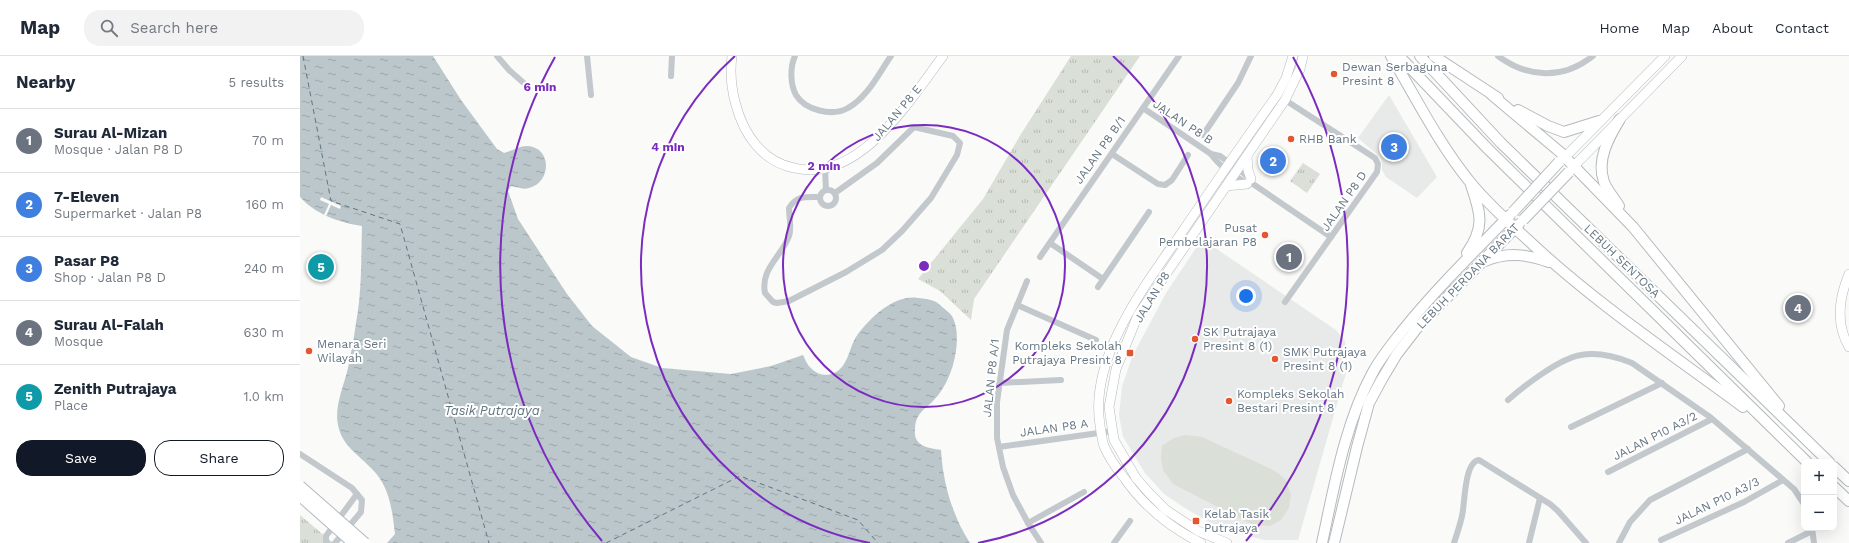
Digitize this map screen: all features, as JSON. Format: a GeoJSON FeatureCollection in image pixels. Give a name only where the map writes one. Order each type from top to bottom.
{"type":"FeatureCollection","features":[{"type":"Feature","properties":{"kind":"main road"},"geometry":{"type":"LineString","coordinates":[[1391,56],[1443,143],[1470,182],[1509,215],[1515,228],[1553,263],[1606,307],[1772,428]]}},
{"type":"Feature","properties":{"kind":"main road","name":"LEBUH SENTOSA"},"geometry":{"type":"LineString","coordinates":[[1399,56],[1488,150],[1804,459]]}},
{"type":"Feature","properties":{"kind":"main road","name":"LEBUH SENTOSA"},"geometry":{"type":"LineString","coordinates":[[1420,56],[1501,143],[1826,459]]}},
{"type":"Feature","properties":{"kind":"main road"},"geometry":{"type":"LineString","coordinates":[[1434,56],[1492,95],[1536,120],[1564,132],[1599,121]]}},
{"type":"Feature","properties":{"kind":"main road"},"geometry":{"type":"LineString","coordinates":[[1492,95],[1633,227]]}},
{"type":"Feature","properties":{"kind":"main road"},"geometry":{"type":"LineString","coordinates":[[1620,118],[1607,142],[1601,168],[1604,183],[1633,227],[1808,443]]}},
{"type":"Feature","properties":{"kind":"main road","name":"LEBUH PERDANA BARAT"},"geometry":{"type":"LineString","coordinates":[[1323,538],[1343,452],[1360,399],[1373,371],[1391,346],[1446,280],[1562,160]]}},
{"type":"Feature","properties":{"kind":"main road","name":"LEBUH PERDANA BARAT"},"geometry":{"type":"LineString","coordinates":[[1334,543],[1369,403],[1397,354],[1417,328],[1572,169]]}},
{"type":"Feature","properties":{"kind":"main road"},"geometry":{"type":"LineString","coordinates":[[1446,280],[1473,244],[1480,230],[1478,206],[1470,182]]}},
{"type":"Feature","properties":{"kind":"main road"},"geometry":{"type":"LineString","coordinates":[[1482,262],[1497,256],[1511,254],[1532,256],[1553,263]]}},
{"type":"Feature","properties":{"kind":"main road"},"geometry":{"type":"LineString","coordinates":[[1837,470],[1849,481]]}},
{"type":"Feature","properties":{"kind":"main road"},"geometry":{"type":"LineString","coordinates":[[300,486],[365,543]]}},
{"type":"Feature","properties":{"kind":"main road"},"geometry":{"type":"LineString","coordinates":[[1837,490],[1849,502]]}},
{"type":"Feature","properties":{"kind":"main road"},"geometry":{"type":"LineString","coordinates":[[300,496],[353,543]]}},
{"type":"Feature","properties":{"kind":"main road"},"geometry":{"type":"LineString","coordinates":[[1315,543],[1323,538]]}},
{"type":"Feature","properties":{"kind":"street"},"geometry":{"type":"LineString","coordinates":[[497,56],[509,70],[526,85]]}},
{"type":"Feature","properties":{"kind":"street"},"geometry":{"type":"LineString","coordinates":[[587,56],[591,95]]}},
{"type":"Feature","properties":{"kind":"street"},"geometry":{"type":"LineString","coordinates":[[671,76],[672,56]]}},
{"type":"Feature","properties":{"kind":"street","name":"JALAN P8 E"},"geometry":{"type":"LineString","coordinates":[[732,56],[732,77],[735,97],[740,115],[751,139],[769,158],[788,167],[808,171],[838,165],[867,148],[878,138],[914,95],[943,56]]}},
{"type":"Feature","properties":{"kind":"street"},"geometry":{"type":"LineString","coordinates":[[795,56],[792,62],[791,80],[796,95],[810,108],[829,112],[848,109],[864,96],[891,56]]}},
{"type":"Feature","properties":{"kind":"street","name":"JALAN P8 B/1"},"geometry":{"type":"LineString","coordinates":[[1040,258],[1179,56]]}},
{"type":"Feature","properties":{"kind":"street","name":"JALAN P8"},"geometry":{"type":"LineString","coordinates":[[1201,543],[1161,517],[1143,501],[1113,463],[1104,444],[1098,408],[1099,387],[1104,365],[1129,311],[1227,165],[1277,95],[1286,78],[1293,56]]}},
{"type":"Feature","properties":{"kind":"street","name":"JALAN P8"},"geometry":{"type":"LineString","coordinates":[[1228,543],[1198,531],[1166,510],[1150,494],[1124,458],[1114,440],[1108,408],[1116,369],[1138,315],[1285,100],[1300,69],[1303,56]]}},
{"type":"Feature","properties":{"kind":"street"},"geometry":{"type":"LineString","coordinates":[[1498,56],[1513,65],[1530,72],[1552,74],[1571,69],[1593,56]]}},
{"type":"Feature","properties":{"kind":"street","name":"LEBUH PERDANA BARAT"},"geometry":{"type":"LineString","coordinates":[[1562,160],[1665,56]]}},
{"type":"Feature","properties":{"kind":"street","name":"LEBUH PERDANA BARAT"},"geometry":{"type":"LineString","coordinates":[[1572,169],[1682,56]]}},
{"type":"Feature","properties":{"kind":"street"},"geometry":{"type":"LineString","coordinates":[[1202,135],[1238,83],[1249,57]]}},
{"type":"Feature","properties":{"kind":"street","name":"JALAN P8 D"},"geometry":{"type":"LineString","coordinates":[[1285,100],[1375,158],[1378,164],[1377,172],[1285,302]]}},
{"type":"Feature","properties":{"kind":"street","name":"JALAN P8 B"},"geometry":{"type":"LineString","coordinates":[[1143,108],[1211,154],[1216,162],[1227,165],[1331,237]]}},
{"type":"Feature","properties":{"kind":"street"},"geometry":{"type":"LineString","coordinates":[[820,197],[803,196],[798,198],[789,208],[791,230],[789,237],[765,277],[766,293],[773,302],[781,303],[797,298],[882,250],[902,231],[931,198],[957,155],[960,143],[953,136],[914,127],[877,163],[835,193]]}},
{"type":"Feature","properties":{"kind":"street"},"geometry":{"type":"LineString","coordinates":[[1112,154],[1158,184],[1165,185],[1172,180],[1188,155]]}},
{"type":"Feature","properties":{"kind":"street"},"geometry":{"type":"LineString","coordinates":[[1226,186],[1251,182],[1247,156]]}},
{"type":"Feature","properties":{"kind":"street"},"geometry":{"type":"LineString","coordinates":[[820,197],[826,190],[825,168]]}},
{"type":"Feature","properties":{"kind":"street"},"geometry":{"type":"LineString","coordinates":[[826,190],[835,193]]}},
{"type":"Feature","properties":{"kind":"street"},"geometry":{"type":"LineString","coordinates":[[820,197],[821,203],[830,206],[836,200],[835,193]]}},
{"type":"Feature","properties":{"kind":"street"},"geometry":{"type":"LineString","coordinates":[[1098,287],[1149,212]]}},
{"type":"Feature","properties":{"kind":"street"},"geometry":{"type":"LineString","coordinates":[[1050,243],[1103,279]]}},
{"type":"Feature","properties":{"kind":"street"},"geometry":{"type":"LineString","coordinates":[[1849,274],[1841,293],[1839,313],[1845,340],[1849,347]]}},
{"type":"Feature","properties":{"kind":"street","name":"JALAN P8 A/1"},"geometry":{"type":"LineString","coordinates":[[1027,282],[1007,330],[997,402],[997,438],[1003,467],[1013,495],[1041,543]]}},
{"type":"Feature","properties":{"kind":"street"},"geometry":{"type":"LineString","coordinates":[[1017,305],[1096,340]]}},
{"type":"Feature","properties":{"kind":"street"},"geometry":{"type":"LineString","coordinates":[[1508,400],[1524,386],[1567,359],[1581,355],[1622,358],[1662,383],[1712,419],[1783,480],[1794,490],[1801,500]]}},
{"type":"Feature","properties":{"kind":"street"},"geometry":{"type":"LineString","coordinates":[[999,383],[1061,380]]}},
{"type":"Feature","properties":{"kind":"street"},"geometry":{"type":"LineString","coordinates":[[1571,427],[1662,383]]}},
{"type":"Feature","properties":{"kind":"street","name":"JALAN P10 A3/2"},"geometry":{"type":"LineString","coordinates":[[1608,472],[1712,419]]}},
{"type":"Feature","properties":{"kind":"street","name":"JALAN P8 A"},"geometry":{"type":"LineString","coordinates":[[999,447],[1113,431]]}},
{"type":"Feature","properties":{"kind":"street"},"geometry":{"type":"LineString","coordinates":[[1619,543],[1630,522],[1650,500],[1748,450]]}},
{"type":"Feature","properties":{"kind":"street"},"geometry":{"type":"LineString","coordinates":[[300,454],[352,488],[358,494],[363,504],[361,512],[335,543]]}},
{"type":"Feature","properties":{"kind":"street"},"geometry":{"type":"LineString","coordinates":[[1454,543],[1463,515],[1467,481],[1471,465],[1477,460],[1482,461],[1558,511],[1586,543]]}},
{"type":"Feature","properties":{"kind":"street","name":"JALAN P10 A3/3"},"geometry":{"type":"LineString","coordinates":[[1661,540],[1744,502],[1783,480]]}},
{"type":"Feature","properties":{"kind":"street"},"geometry":{"type":"LineString","coordinates":[[1028,523],[1084,492]]}},
{"type":"Feature","properties":{"kind":"street"},"geometry":{"type":"LineString","coordinates":[[326,543],[326,536],[358,494]]}},
{"type":"Feature","properties":{"kind":"street"},"geometry":{"type":"LineString","coordinates":[[1529,543],[1540,498]]}},
{"type":"Feature","properties":{"kind":"street"},"geometry":{"type":"LineString","coordinates":[[1114,543],[1130,521]]}},
{"type":"Feature","properties":{"kind":"street"},"geometry":{"type":"LineString","coordinates":[[1788,543],[1809,531]]}},
{"type":"Feature","properties":{"kind":"street"},"geometry":{"type":"LineString","coordinates":[[1812,531],[1814,543]]}},
{"type":"Feature","properties":{"kind":"shaded area"},"geometry":{"type":"Polygon","coordinates":[[[1389,95],[1437,177],[1417,198],[1386,177],[1382,170],[1382,162],[1379,156],[1358,138],[1389,95]]]}},
{"type":"Feature","properties":{"kind":"shaded area","name":"Kompleks Sekolah Bestari Presint 8"},"geometry":{"type":"Polygon","coordinates":[[[1202,239],[1336,330],[1345,341],[1347,354],[1346,373],[1298,540],[1265,540],[1243,535],[1211,523],[1188,510],[1164,494],[1145,473],[1123,437],[1119,415],[1122,386],[1133,355],[1166,293],[1202,239]]]}},
{"type":"Feature","properties":{"kind":"green space"},"geometry":{"type":"Polygon","coordinates":[[[1071,56],[1140,56],[974,299],[971,320],[940,291],[918,279],[983,199],[1021,134],[1071,56]]]}},
{"type":"Feature","properties":{"kind":"green space"},"geometry":{"type":"Polygon","coordinates":[[[1303,163],[1320,174],[1307,193],[1290,181],[1303,163]]]}},
{"type":"Feature","properties":{"kind":"green space"},"geometry":{"type":"Polygon","coordinates":[[[1185,435],[1202,437],[1275,471],[1286,480],[1291,495],[1289,508],[1281,520],[1270,526],[1253,525],[1173,484],[1163,470],[1161,458],[1162,446],[1174,438],[1185,435]]]}},
{"type":"Feature","properties":{"kind":"green space"},"geometry":{"type":"Polygon","coordinates":[[[300,515],[333,543],[300,543],[300,515]]]}},
{"type":"Feature","properties":{"kind":"water","name":"Tasik Putrajaya"},"geometry":{"type":"Polygon","coordinates":[[[300,56],[433,56],[461,100],[497,149],[504,153],[527,146],[535,148],[541,152],[545,158],[546,165],[542,179],[537,185],[527,189],[511,186],[508,191],[518,219],[567,294],[592,326],[631,357],[662,368],[731,374],[771,366],[803,355],[808,365],[815,371],[819,374],[829,375],[841,368],[858,334],[884,308],[892,303],[909,298],[933,300],[938,303],[952,316],[956,326],[956,354],[947,381],[943,388],[917,418],[915,435],[916,439],[922,445],[941,450],[946,487],[953,510],[970,543],[387,543],[395,534],[389,499],[383,483],[343,439],[337,418],[338,403],[348,368],[358,311],[361,275],[362,226],[345,223],[328,217],[306,203],[300,197],[300,56]]]}},
{"type":"Feature","properties":{"kind":"pier"},"geometry":{"type":"Polygon","coordinates":[[[321,197],[341,206],[340,209],[331,205],[326,216],[324,215],[329,204],[320,200],[321,197]]]}},
{"type":"Feature","properties":{"kind":"ferry route"},"geometry":{"type":"LineString","coordinates":[[303,56],[331,201],[400,224],[489,543]]}},
{"type":"Feature","properties":{"kind":"ferry route"},"geometry":{"type":"LineString","coordinates":[[606,543],[740,476],[858,520],[878,543]]}},
{"type":"Feature","properties":{"kind":"place","name":"Dewan Serbaguna Presint 8"},"geometry":{"type":"Point","coordinates":[1334,74]}},
{"type":"Feature","properties":{"kind":"place","name":"RHB Bank"},"geometry":{"type":"Point","coordinates":[1291,139]}},
{"type":"Feature","properties":{"kind":"place","name":"Pasar P8"},"geometry":{"type":"Point","coordinates":[1394,147]}},
{"type":"Feature","properties":{"kind":"place","name":"7-Eleven"},"geometry":{"type":"Point","coordinates":[1273,161]}},
{"type":"Feature","properties":{"kind":"place","name":"Pusat Pembelajaran P8"},"geometry":{"type":"Point","coordinates":[1265,235]}},
{"type":"Feature","properties":{"kind":"place","name":"Surau Al-Mizan"},"geometry":{"type":"Point","coordinates":[1289,257]}},
{"type":"Feature","properties":{"kind":"place","name":"Zenith Putrajaya"},"geometry":{"type":"Point","coordinates":[321,267]}},
{"type":"Feature","properties":{"kind":"place","name":"Surau Al-Falah"},"geometry":{"type":"Point","coordinates":[1798,308]}},
{"type":"Feature","properties":{"kind":"place","name":"SK Putrajaya Presint 8 (1)"},"geometry":{"type":"Point","coordinates":[1195,339]}},
{"type":"Feature","properties":{"kind":"place","name":"Menara Seri Wilayah"},"geometry":{"type":"Point","coordinates":[309,351]}},
{"type":"Feature","properties":{"kind":"place","name":"Kompleks Sekolah Putrajaya Presint 8"},"geometry":{"type":"Point","coordinates":[1130,353]}},
{"type":"Feature","properties":{"kind":"place","name":"SMK Putrajaya Presint 8 (1)"},"geometry":{"type":"Point","coordinates":[1275,359]}},
{"type":"Feature","properties":{"kind":"place","name":"Kompleks Sekolah Bestari Presint 8"},"geometry":{"type":"Point","coordinates":[1229,401]}},
{"type":"Feature","properties":{"kind":"place","name":"Kelab Tasik Putrajaya"},"geometry":{"type":"Point","coordinates":[1196,521]}}]}
